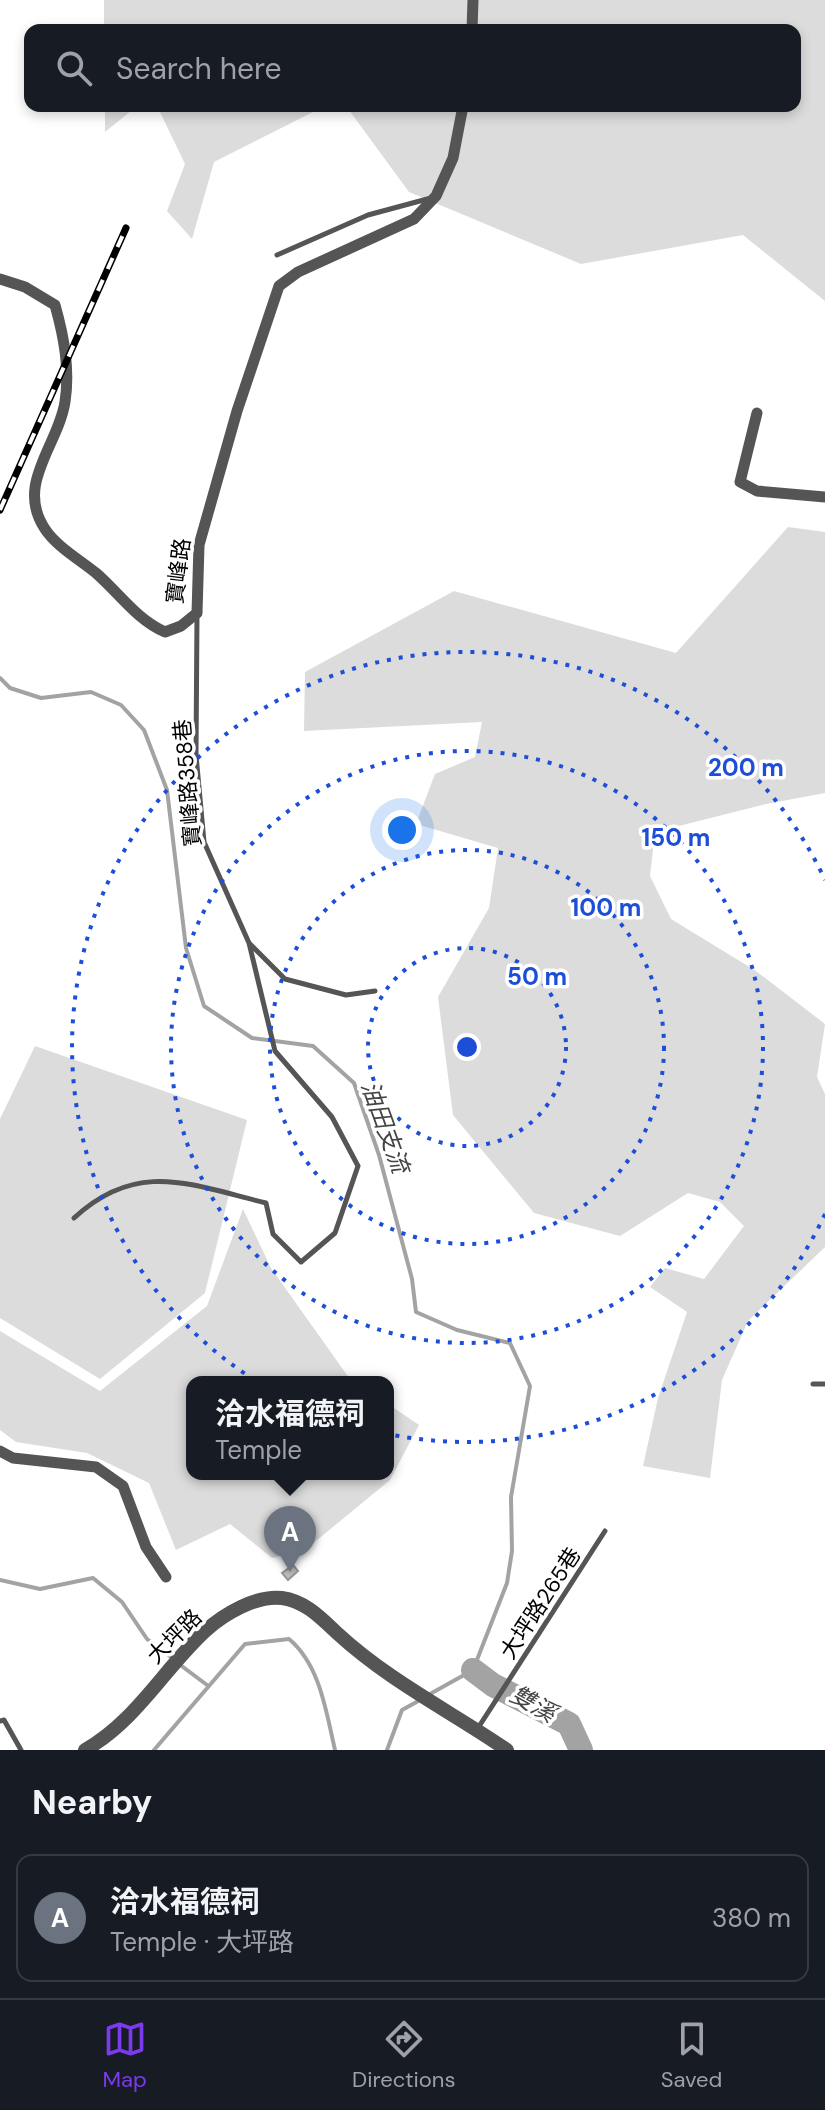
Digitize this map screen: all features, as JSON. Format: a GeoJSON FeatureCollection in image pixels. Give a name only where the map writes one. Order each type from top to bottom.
{"type":"FeatureCollection","features":[{"type":"Feature","properties":{"kind":"street"},"geometry":{"type":"LineString","coordinates":[[472,24],[473,0]]}},
{"type":"Feature","properties":{"kind":"street","name":"寶峰路"},"geometry":{"type":"LineString","coordinates":[[0,279],[25,287],[55,305],[66,344],[65,404],[39,464],[33,504],[46,530],[117,591],[149,625],[165,632],[181,626],[197,613],[199,545],[241,397],[279,286],[298,272],[414,219],[436,196],[453,158],[462,112]]}},
{"type":"Feature","properties":{"kind":"street"},"geometry":{"type":"LineString","coordinates":[[757,413],[740,482],[757,491],[825,497]]}},
{"type":"Feature","properties":{"kind":"street"},"geometry":{"type":"LineString","coordinates":[[0,1451],[13,1458],[96,1467],[123,1486],[146,1547],[166,1577]]}},
{"type":"Feature","properties":{"kind":"street","name":"大坪路"},"geometry":{"type":"LineString","coordinates":[[85,1750],[117,1728],[208,1628],[235,1610],[280,1597],[299,1602],[385,1673],[476,1731]]}},
{"type":"Feature","properties":{"kind":"street"},"geometry":{"type":"LineString","coordinates":[[476,1731],[497,1747]]}},
{"type":"Feature","properties":{"kind":"lane"},"geometry":{"type":"LineString","coordinates":[[277,255],[368,215],[436,196]]}},
{"type":"Feature","properties":{"kind":"lane","name":"寶峰路358巷"},"geometry":{"type":"LineString","coordinates":[[197,613],[196,755],[204,842],[249,943],[285,979],[346,995],[375,991]]}},
{"type":"Feature","properties":{"kind":"lane"},"geometry":{"type":"LineString","coordinates":[[74,1218],[94,1199],[139,1180],[185,1183],[266,1203],[273,1234],[301,1262],[335,1233],[358,1166],[332,1117],[275,1051],[249,943]]}},
{"type":"Feature","properties":{"kind":"lane"},"geometry":{"type":"LineString","coordinates":[[813,1384],[825,1384]]}},
{"type":"Feature","properties":{"kind":"lane","name":"大坪路265巷"},"geometry":{"type":"LineString","coordinates":[[476,1731],[605,1531]]}},
{"type":"Feature","properties":{"kind":"lane"},"geometry":{"type":"LineString","coordinates":[[0,1721],[4,1720],[21,1750]]}},
{"type":"Feature","properties":{"kind":"shaded area"},"geometry":{"type":"Polygon","coordinates":[[[104,0],[825,0],[825,301],[743,235],[581,264],[409,192],[350,112],[801,112],[801,24],[104,24],[104,0]]]}},
{"type":"Feature","properties":{"kind":"shaded area"},"geometry":{"type":"Polygon","coordinates":[[[105,112],[130,112],[105,132],[105,112]]]}},
{"type":"Feature","properties":{"kind":"shaded area"},"geometry":{"type":"Polygon","coordinates":[[[160,112],[313,112],[214,162],[192,239],[167,211],[185,164],[160,112]]]}},
{"type":"Feature","properties":{"kind":"shaded area"},"geometry":{"type":"Polygon","coordinates":[[[788,527],[825,532],[825,793],[766,804],[655,832],[650,876],[671,919],[756,971],[825,1024],[817,1077],[825,1094],[825,1247],[748,1321],[722,1380],[710,1478],[643,1466],[658,1398],[687,1312],[650,1287],[665,1268],[704,1279],[744,1226],[720,1202],[688,1193],[620,1236],[534,1213],[453,1115],[438,997],[489,908],[498,848],[416,824],[435,774],[475,757],[482,722],[304,731],[305,672],[454,591],[676,653],[788,527]]]}},
{"type":"Feature","properties":{"kind":"shaded area"},"geometry":{"type":"Polygon","coordinates":[[[35,1046],[247,1120],[205,1293],[100,1379],[0,1318],[0,1119],[35,1046]]]}},
{"type":"Feature","properties":{"kind":"shaded area"},"geometry":{"type":"Polygon","coordinates":[[[243,1209],[271,1268],[348,1376],[186,1376],[186,1480],[390,1480],[305,1550],[272,1558],[230,1524],[176,1550],[149,1483],[87,1453],[16,1442],[0,1430],[0,1331],[100,1391],[207,1306],[243,1209]]]}},
{"type":"Feature","properties":{"kind":"shaded area"},"geometry":{"type":"Polygon","coordinates":[[[394,1408],[419,1425],[394,1472],[394,1408]]]}},
{"type":"Feature","properties":{"kind":"building"},"geometry":{"type":"Polygon","coordinates":[[[293,1565],[298,1571],[288,1580],[282,1573],[293,1565]]]}},
{"type":"Feature","properties":{"kind":"waterway","name":"油田支流"},"geometry":{"type":"LineString","coordinates":[[0,678],[10,688],[41,698],[91,692],[121,705],[144,730],[167,790],[186,948],[204,1006],[252,1038],[313,1046],[354,1083],[379,1155],[412,1279],[416,1312],[457,1330],[510,1343],[530,1386],[511,1497],[512,1551],[507,1583],[473,1670],[430,1694]]}},
{"type":"Feature","properties":{"kind":"waterway"},"geometry":{"type":"LineString","coordinates":[[0,1580],[40,1589],[93,1578],[122,1602],[147,1639],[172,1658]]}},
{"type":"Feature","properties":{"kind":"waterway"},"geometry":{"type":"LineString","coordinates":[[154,1750],[245,1644],[289,1639],[300,1650],[315,1675],[335,1750]]}},
{"type":"Feature","properties":{"kind":"waterway"},"geometry":{"type":"LineString","coordinates":[[179,1664],[207,1685]]}},
{"type":"Feature","properties":{"kind":"waterway","name":"雙溪"},"geometry":{"type":"LineString","coordinates":[[473,1670],[493,1685],[569,1724],[581,1750]]}},
{"type":"Feature","properties":{"kind":"waterway"},"geometry":{"type":"LineString","coordinates":[[387,1750],[402,1710],[422,1699]]}},
{"type":"Feature","properties":{"kind":"railway"},"geometry":{"type":"LineString","coordinates":[[0,510],[126,228]]}},
{"type":"Feature","properties":{"kind":"place","name":"洽水福德祠"},"geometry":{"type":"Point","coordinates":[290,1572]}}]}
